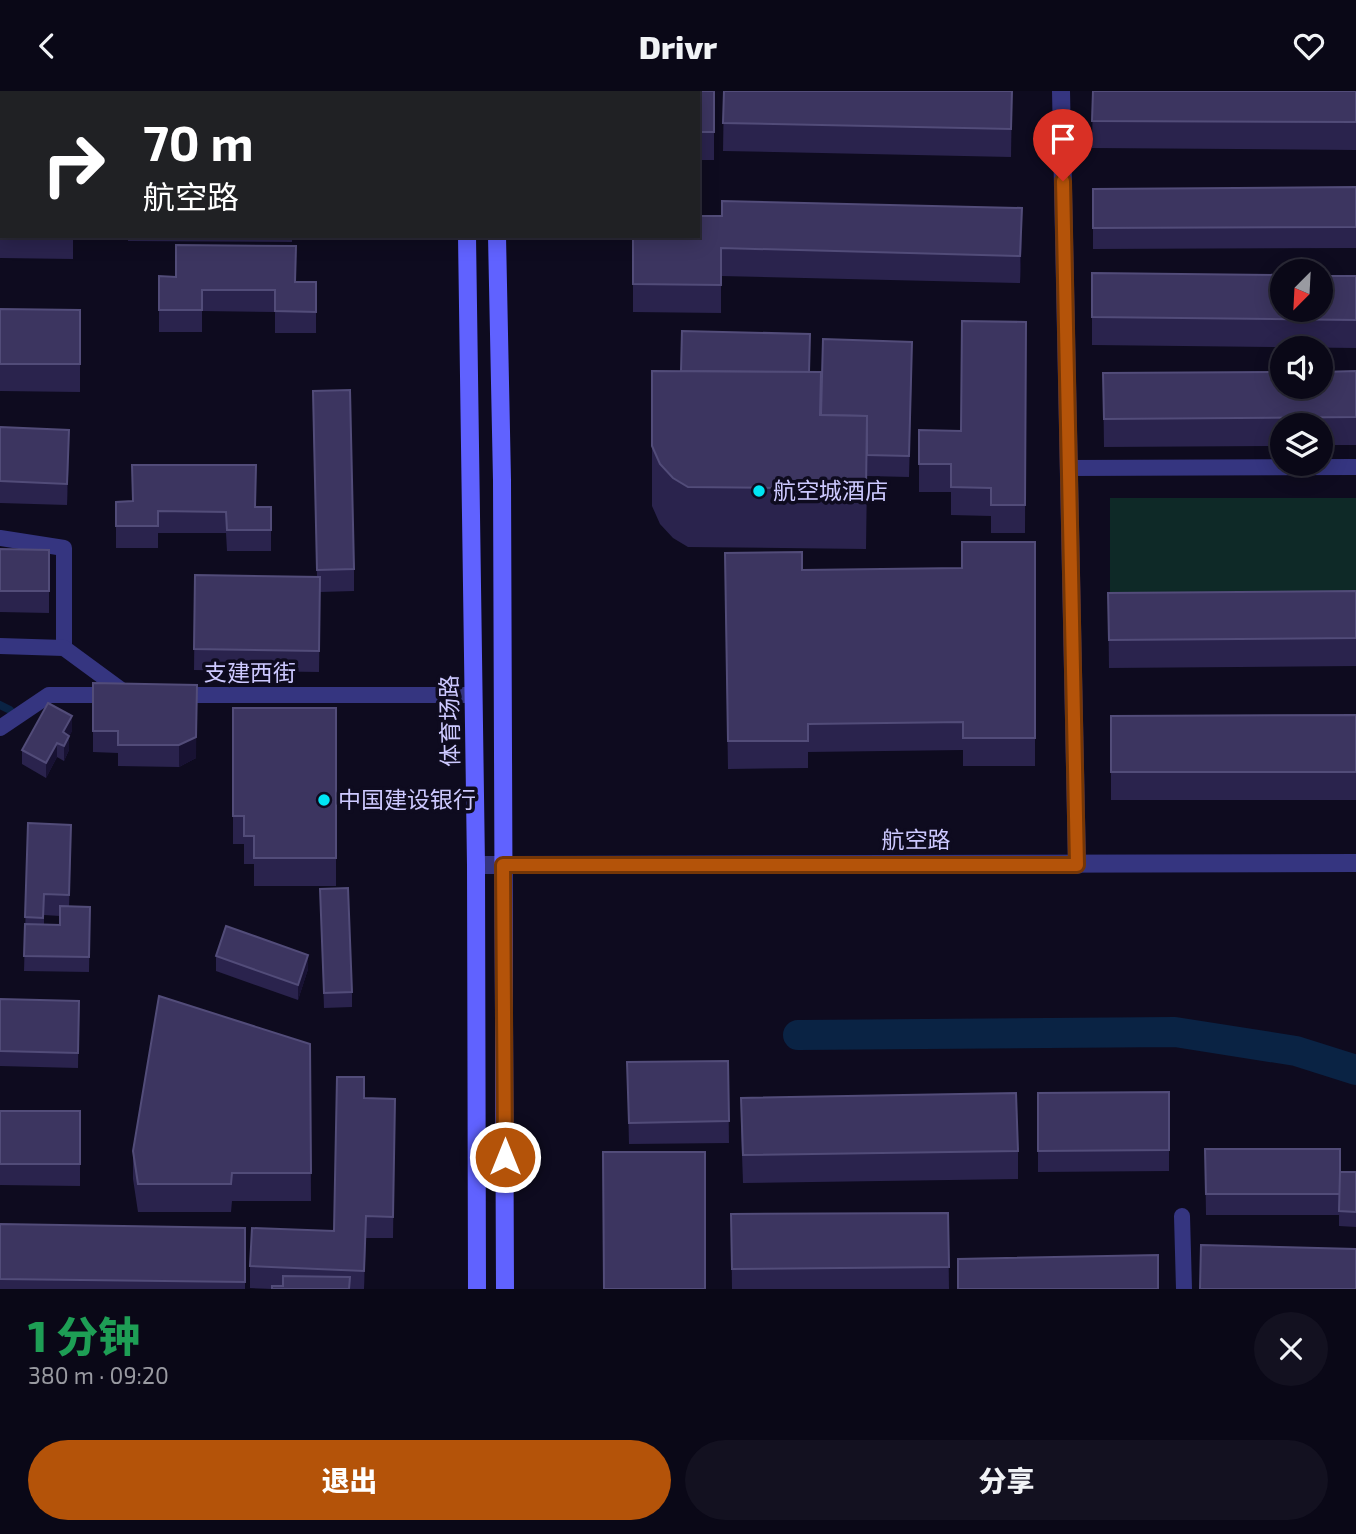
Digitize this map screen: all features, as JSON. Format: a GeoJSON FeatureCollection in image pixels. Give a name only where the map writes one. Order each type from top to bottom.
{"type":"FeatureCollection","features":[{"type":"Feature","properties":{"kind":"main road","name":"体育场路"},"geometry":{"type":"LineString","coordinates":[[467,238],[477,865],[477,1289]]}},
{"type":"Feature","properties":{"kind":"main road"},"geometry":{"type":"LineString","coordinates":[[497,238],[502,493],[505,1289]]}},
{"type":"Feature","properties":{"kind":"street"},"geometry":{"type":"LineString","coordinates":[[1061,91],[1077,865]]}},
{"type":"Feature","properties":{"kind":"street","name":"航空路"},"geometry":{"type":"LineString","coordinates":[[477,865],[1356,863]]}},
{"type":"Feature","properties":{"kind":"lane"},"geometry":{"type":"LineString","coordinates":[[1068,468],[1356,467]]}},
{"type":"Feature","properties":{"kind":"lane"},"geometry":{"type":"LineString","coordinates":[[0,538],[64,548],[64,648]]}},
{"type":"Feature","properties":{"kind":"lane"},"geometry":{"type":"LineString","coordinates":[[0,646],[64,648],[142,695]]}},
{"type":"Feature","properties":{"kind":"lane","name":"支建西街"},"geometry":{"type":"LineString","coordinates":[[0,728],[48,695],[474,695]]}},
{"type":"Feature","properties":{"kind":"lane"},"geometry":{"type":"LineString","coordinates":[[1182,1216],[1184,1289]]}},
{"type":"Feature","properties":{"kind":"green space"},"geometry":{"type":"Polygon","coordinates":[[[1110,498],[1356,498],[1356,601],[1110,600],[1110,498]]]}},
{"type":"Feature","properties":{"kind":"building"},"geometry":{"type":"Polygon","coordinates":[[[700,91],[714,91],[714,132],[700,132],[700,91]]]}},
{"type":"Feature","properties":{"kind":"building"},"geometry":{"type":"Polygon","coordinates":[[[724,91],[1012,91],[1011,129],[723,123],[724,91]]]}},
{"type":"Feature","properties":{"kind":"building"},"geometry":{"type":"Polygon","coordinates":[[[1093,91],[1356,91],[1356,122],[1092,121],[1093,91]]]}},
{"type":"Feature","properties":{"kind":"building"},"geometry":{"type":"Polygon","coordinates":[[[1356,187],[1356,227],[1093,228],[1093,189],[1356,187]]]}},
{"type":"Feature","properties":{"kind":"building"},"geometry":{"type":"Polygon","coordinates":[[[722,201],[1022,208],[1020,256],[721,248],[721,285],[633,284],[633,238],[700,238],[700,216],[722,216],[722,201]]]}},
{"type":"Feature","properties":{"kind":"building"},"geometry":{"type":"Polygon","coordinates":[[[176,245],[296,246],[295,282],[316,282],[316,312],[275,311],[275,290],[202,290],[202,310],[159,310],[159,276],[176,277],[176,245]]]}},
{"type":"Feature","properties":{"kind":"building"},"geometry":{"type":"Polygon","coordinates":[[[1092,273],[1270,275],[1270,319],[1092,317],[1092,273]]]}},
{"type":"Feature","properties":{"kind":"building"},"geometry":{"type":"Polygon","coordinates":[[[1334,276],[1356,276],[1356,320],[1334,320],[1334,276]]]}},
{"type":"Feature","properties":{"kind":"building"},"geometry":{"type":"Polygon","coordinates":[[[0,309],[80,310],[80,364],[0,364],[0,309]]]}},
{"type":"Feature","properties":{"kind":"building"},"geometry":{"type":"Polygon","coordinates":[[[962,321],[1026,322],[1025,505],[991,505],[991,488],[951,487],[951,464],[919,464],[919,430],[961,431],[962,321]]]}},
{"type":"Feature","properties":{"kind":"building"},"geometry":{"type":"Polygon","coordinates":[[[682,331],[810,334],[809,372],[681,371],[682,331]]]}},
{"type":"Feature","properties":{"kind":"building"},"geometry":{"type":"Polygon","coordinates":[[[823,339],[912,342],[909,456],[867,455],[867,416],[821,415],[823,339]]]}},
{"type":"Feature","properties":{"kind":"building"},"geometry":{"type":"Polygon","coordinates":[[[652,371],[821,372],[820,415],[867,416],[866,489],[688,487],[673,478],[660,464],[652,446],[652,371]]]}},
{"type":"Feature","properties":{"kind":"building"},"geometry":{"type":"Polygon","coordinates":[[[1356,371],[1356,417],[1333,417],[1333,413],[1270,413],[1270,418],[1104,419],[1103,373],[1270,372],[1270,399],[1333,399],[1333,372],[1356,371]]]}},
{"type":"Feature","properties":{"kind":"building"},"geometry":{"type":"Polygon","coordinates":[[[350,390],[354,569],[317,570],[313,391],[350,390]]]}},
{"type":"Feature","properties":{"kind":"building"},"geometry":{"type":"Polygon","coordinates":[[[0,427],[69,430],[67,484],[0,481],[0,427]]]}},
{"type":"Feature","properties":{"kind":"building"},"geometry":{"type":"Polygon","coordinates":[[[132,465],[256,465],[255,507],[271,507],[271,530],[227,530],[226,512],[158,511],[158,526],[116,526],[116,502],[133,501],[132,465]]]}},
{"type":"Feature","properties":{"kind":"building"},"geometry":{"type":"Polygon","coordinates":[[[962,542],[1035,542],[1035,738],[963,738],[963,722],[808,724],[808,741],[728,741],[725,553],[802,552],[802,570],[962,568],[962,542]]]}},
{"type":"Feature","properties":{"kind":"building"},"geometry":{"type":"Polygon","coordinates":[[[0,549],[49,550],[49,591],[0,591],[0,549]]]}},
{"type":"Feature","properties":{"kind":"building"},"geometry":{"type":"Polygon","coordinates":[[[195,575],[320,577],[319,651],[194,649],[195,575]]]}},
{"type":"Feature","properties":{"kind":"building"},"geometry":{"type":"Polygon","coordinates":[[[1356,591],[1356,638],[1109,640],[1108,593],[1356,591]]]}},
{"type":"Feature","properties":{"kind":"building"},"geometry":{"type":"Polygon","coordinates":[[[93,683],[197,685],[196,737],[179,745],[118,745],[118,731],[93,731],[93,683]]]}},
{"type":"Feature","properties":{"kind":"building"},"geometry":{"type":"Polygon","coordinates":[[[48,703],[72,716],[63,732],[69,736],[64,746],[57,743],[46,763],[22,750],[48,703]]]}},
{"type":"Feature","properties":{"kind":"building"},"geometry":{"type":"Polygon","coordinates":[[[233,708],[336,708],[336,858],[254,858],[254,836],[244,836],[244,816],[233,816],[233,708]]]}},
{"type":"Feature","properties":{"kind":"building"},"geometry":{"type":"Polygon","coordinates":[[[1356,715],[1356,772],[1111,772],[1111,716],[1356,715]]]}},
{"type":"Feature","properties":{"kind":"building"},"geometry":{"type":"Polygon","coordinates":[[[28,823],[71,825],[69,895],[44,894],[43,918],[25,917],[28,823]]]}},
{"type":"Feature","properties":{"kind":"building"},"geometry":{"type":"Polygon","coordinates":[[[348,888],[352,992],[324,993],[320,889],[348,888]]]}},
{"type":"Feature","properties":{"kind":"building"},"geometry":{"type":"Polygon","coordinates":[[[60,906],[90,907],[89,957],[24,956],[25,924],[60,925],[60,906]]]}},
{"type":"Feature","properties":{"kind":"building"},"geometry":{"type":"Polygon","coordinates":[[[226,926],[308,955],[298,985],[216,956],[226,926]]]}},
{"type":"Feature","properties":{"kind":"building"},"geometry":{"type":"Polygon","coordinates":[[[159,996],[310,1044],[311,1173],[232,1173],[231,1184],[138,1184],[133,1151],[159,996]]]}},
{"type":"Feature","properties":{"kind":"building"},"geometry":{"type":"Polygon","coordinates":[[[0,999],[79,1001],[78,1053],[0,1051],[0,999]]]}},
{"type":"Feature","properties":{"kind":"building"},"geometry":{"type":"Polygon","coordinates":[[[728,1061],[729,1121],[629,1123],[627,1062],[728,1061]]]}},
{"type":"Feature","properties":{"kind":"building"},"geometry":{"type":"Polygon","coordinates":[[[337,1077],[364,1077],[364,1098],[395,1099],[393,1217],[366,1216],[364,1271],[250,1266],[252,1228],[334,1231],[337,1077]]]}},
{"type":"Feature","properties":{"kind":"building"},"geometry":{"type":"Polygon","coordinates":[[[1169,1092],[1169,1150],[1038,1151],[1038,1093],[1169,1092]]]}},
{"type":"Feature","properties":{"kind":"building"},"geometry":{"type":"Polygon","coordinates":[[[1016,1093],[1018,1151],[743,1155],[741,1098],[1016,1093]]]}},
{"type":"Feature","properties":{"kind":"building"},"geometry":{"type":"Polygon","coordinates":[[[0,1111],[80,1111],[80,1164],[0,1164],[0,1111]]]}},
{"type":"Feature","properties":{"kind":"building"},"geometry":{"type":"Polygon","coordinates":[[[1205,1149],[1340,1149],[1340,1194],[1206,1194],[1205,1149]]]}},
{"type":"Feature","properties":{"kind":"building"},"geometry":{"type":"Polygon","coordinates":[[[603,1152],[705,1152],[705,1289],[604,1289],[603,1152]]]}},
{"type":"Feature","properties":{"kind":"building"},"geometry":{"type":"Polygon","coordinates":[[[1340,1172],[1356,1172],[1356,1212],[1339,1211],[1340,1172]]]}},
{"type":"Feature","properties":{"kind":"building"},"geometry":{"type":"Polygon","coordinates":[[[948,1213],[949,1267],[732,1269],[731,1214],[948,1213]]]}},
{"type":"Feature","properties":{"kind":"building"},"geometry":{"type":"Polygon","coordinates":[[[0,1224],[245,1228],[245,1282],[0,1279],[0,1224]]]}},
{"type":"Feature","properties":{"kind":"building"},"geometry":{"type":"Polygon","coordinates":[[[1201,1245],[1356,1249],[1356,1289],[1200,1289],[1201,1245]]]}},
{"type":"Feature","properties":{"kind":"building"},"geometry":{"type":"Polygon","coordinates":[[[1158,1255],[1158,1289],[958,1289],[958,1259],[1158,1255]]]}},
{"type":"Feature","properties":{"kind":"building"},"geometry":{"type":"Polygon","coordinates":[[[283,1276],[350,1277],[349,1289],[272,1289],[272,1286],[283,1286],[283,1276]]]}},
{"type":"Feature","properties":{"kind":"waterway"},"geometry":{"type":"LineString","coordinates":[[0,705],[10,710]]}},
{"type":"Feature","properties":{"kind":"waterway"},"geometry":{"type":"LineString","coordinates":[[798,1035],[1175,1032],[1296,1051],[1356,1070]]}},
{"type":"Feature","properties":{"kind":"place","name":"航空城酒店"},"geometry":{"type":"Point","coordinates":[759,491]}},
{"type":"Feature","properties":{"kind":"place","name":"中国建设银行"},"geometry":{"type":"Point","coordinates":[324,800]}},
{"type":"Feature","properties":{"kind":"route"},"geometry":{"type":"LineString","coordinates":[[505,1157],[503,865],[1077,865],[1063,181]]}}]}
